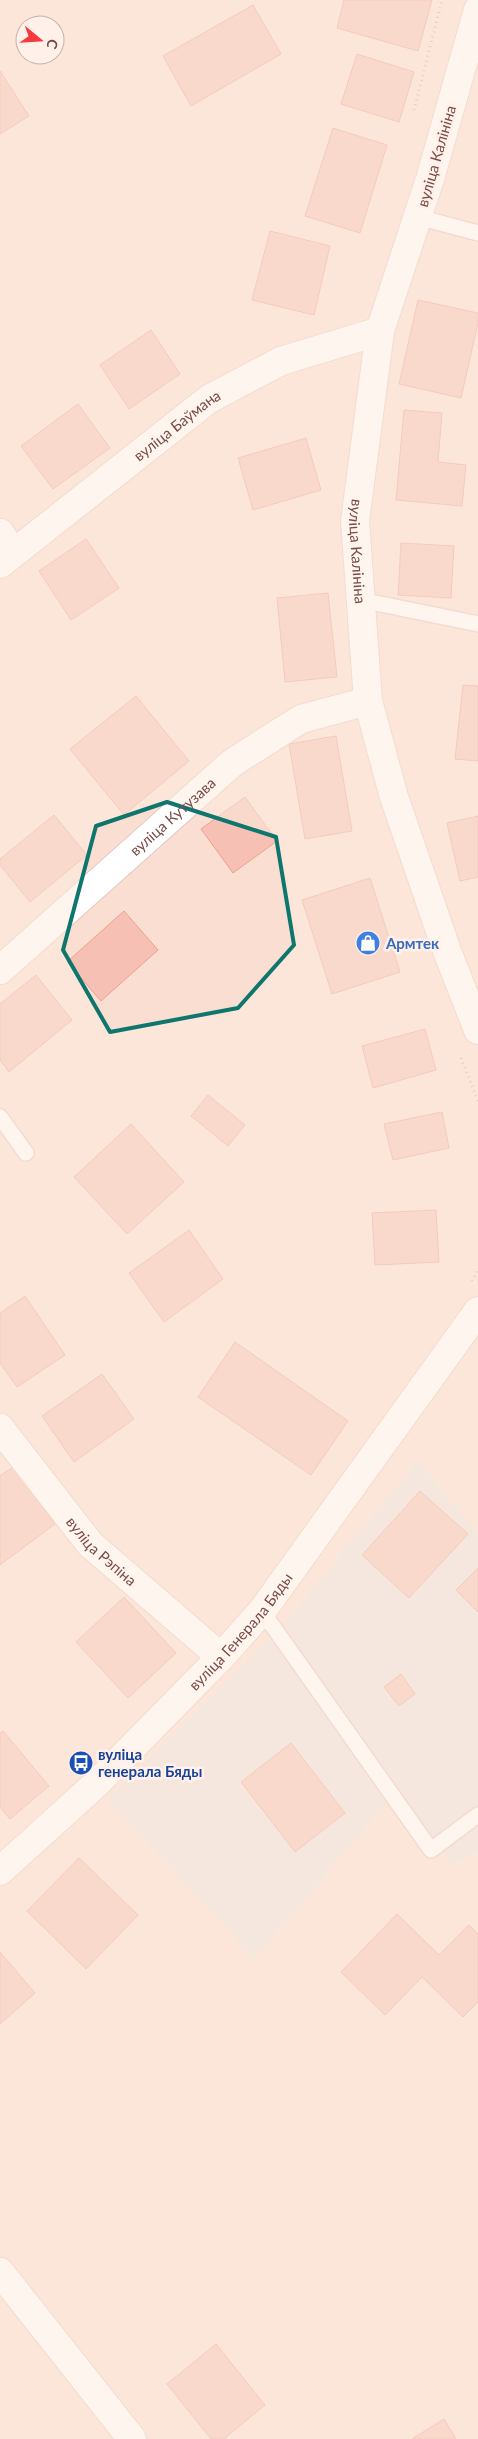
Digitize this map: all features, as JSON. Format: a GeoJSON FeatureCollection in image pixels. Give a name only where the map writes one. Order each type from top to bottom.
{"type":"FeatureCollection","features":[{"type":"Feature","properties":{"kind":"street","name":"вуліца Калініна"},"geometry":{"type":"LineString","coordinates":[[477,16],[418,217],[380,331],[355,521],[368,701],[394,797],[447,952],[478,1030]]}},
{"type":"Feature","properties":{"kind":"street","name":"вуліца Баўмана"},"geometry":{"type":"LineString","coordinates":[[4,550],[209,400],[281,361],[380,331]]}},
{"type":"Feature","properties":{"kind":"street","name":"вуліца Кутузава"},"geometry":{"type":"LineString","coordinates":[[0,970],[232,763],[301,719],[368,701]]}},
{"type":"Feature","properties":{"kind":"street","name":"вуліца Генерала Бяды"},"geometry":{"type":"LineString","coordinates":[[0,1871],[96,1784],[221,1657],[262,1610],[478,1311]]}},
{"type":"Feature","properties":{"kind":"street","name":"вуліца Рэпіна"},"geometry":{"type":"LineString","coordinates":[[0,1428],[90,1544],[221,1657]]}},
{"type":"Feature","properties":{"kind":"street"},"geometry":{"type":"LineString","coordinates":[[0,2272],[132,2439]]}},
{"type":"Feature","properties":{"kind":"lane"},"geometry":{"type":"LineString","coordinates":[[418,217],[478,233]]}},
{"type":"Feature","properties":{"kind":"lane"},"geometry":{"type":"LineString","coordinates":[[360,600],[478,624]]}},
{"type":"Feature","properties":{"kind":"lane"},"geometry":{"type":"LineString","coordinates":[[0,1117],[26,1153]]}},
{"type":"Feature","properties":{"kind":"lane"},"geometry":{"type":"LineString","coordinates":[[262,1610],[431,1850],[478,1815]]}},
{"type":"Feature","properties":{"kind":"highlighted area"},"geometry":{"type":"Polygon","coordinates":[[[167,802],[276,837],[294,945],[238,1008],[110,1032],[63,950],[96,826],[167,802]]]}},
{"type":"Feature","properties":{"kind":"shaded area"},"geometry":{"type":"Polygon","coordinates":[[[0,0],[478,0],[478,2439],[0,2439],[0,0]]]}},
{"type":"Feature","properties":{"kind":"shaded area"},"geometry":{"type":"Polygon","coordinates":[[[417,1461],[478,1533],[478,1852],[453,1865],[397,1791],[254,1959],[107,1799],[277,1632],[417,1461]]]}},
{"type":"Feature","properties":{"kind":"building"},"geometry":{"type":"Polygon","coordinates":[[[344,0],[432,0],[418,51],[337,28],[344,0]]]}},
{"type":"Feature","properties":{"kind":"building"},"geometry":{"type":"Polygon","coordinates":[[[253,5],[281,54],[191,106],[163,56],[253,5]]]}},
{"type":"Feature","properties":{"kind":"building"},"geometry":{"type":"Polygon","coordinates":[[[357,54],[414,72],[399,122],[341,104],[357,54]]]}},
{"type":"Feature","properties":{"kind":"building"},"geometry":{"type":"Polygon","coordinates":[[[0,71],[29,116],[0,134],[0,71]]]}},
{"type":"Feature","properties":{"kind":"building"},"geometry":{"type":"Polygon","coordinates":[[[333,128],[387,145],[360,233],[305,216],[333,128]]]}},
{"type":"Feature","properties":{"kind":"building"},"geometry":{"type":"Polygon","coordinates":[[[270,231],[330,246],[314,315],[252,300],[270,231]]]}},
{"type":"Feature","properties":{"kind":"building"},"geometry":{"type":"Polygon","coordinates":[[[418,300],[478,313],[478,323],[461,398],[399,384],[418,300]]]}},
{"type":"Feature","properties":{"kind":"building"},"geometry":{"type":"Polygon","coordinates":[[[151,330],[180,374],[129,409],[100,365],[151,330]]]}},
{"type":"Feature","properties":{"kind":"building"},"geometry":{"type":"Polygon","coordinates":[[[78,404],[110,448],[53,489],[21,446],[78,404]]]}},
{"type":"Feature","properties":{"kind":"building"},"geometry":{"type":"Polygon","coordinates":[[[404,410],[442,413],[438,462],[466,465],[462,506],[396,500],[404,410]]]}},
{"type":"Feature","properties":{"kind":"building"},"geometry":{"type":"Polygon","coordinates":[[[306,438],[321,490],[253,510],[238,458],[306,438]]]}},
{"type":"Feature","properties":{"kind":"building"},"geometry":{"type":"Polygon","coordinates":[[[86,539],[119,588],[71,620],[39,571],[86,539]]]}},
{"type":"Feature","properties":{"kind":"building"},"geometry":{"type":"Polygon","coordinates":[[[401,543],[454,546],[451,598],[398,595],[401,543]]]}},
{"type":"Feature","properties":{"kind":"building"},"geometry":{"type":"Polygon","coordinates":[[[328,593],[337,677],[285,682],[277,598],[328,593]]]}},
{"type":"Feature","properties":{"kind":"building"},"geometry":{"type":"Polygon","coordinates":[[[463,685],[478,686],[478,761],[455,759],[463,685]]]}},
{"type":"Feature","properties":{"kind":"building"},"geometry":{"type":"Polygon","coordinates":[[[136,696],[189,761],[124,815],[70,749],[136,696]]]}},
{"type":"Feature","properties":{"kind":"building"},"geometry":{"type":"Polygon","coordinates":[[[336,736],[352,831],[305,839],[289,744],[336,736]]]}},
{"type":"Feature","properties":{"kind":"building"},"geometry":{"type":"Polygon","coordinates":[[[245,797],[277,841],[233,873],[201,829],[245,797]]]}},
{"type":"Feature","properties":{"kind":"building"},"geometry":{"type":"Polygon","coordinates":[[[54,815],[87,855],[30,902],[0,865],[0,859],[54,815]]]}},
{"type":"Feature","properties":{"kind":"building"},"geometry":{"type":"Polygon","coordinates":[[[478,816],[478,877],[460,881],[447,823],[478,816]]]}},
{"type":"Feature","properties":{"kind":"building"},"geometry":{"type":"Polygon","coordinates":[[[370,878],[400,972],[332,994],[302,900],[370,878]]]}},
{"type":"Feature","properties":{"kind":"building"},"geometry":{"type":"Polygon","coordinates":[[[124,911],[158,950],[101,1001],[67,962],[124,911]]]}},
{"type":"Feature","properties":{"kind":"building"},"geometry":{"type":"Polygon","coordinates":[[[36,975],[72,1020],[9,1072],[0,1060],[0,1004],[36,975]]]}},
{"type":"Feature","properties":{"kind":"building"},"geometry":{"type":"Polygon","coordinates":[[[425,1029],[436,1070],[373,1088],[362,1046],[425,1029]]]}},
{"type":"Feature","properties":{"kind":"building"},"geometry":{"type":"Polygon","coordinates":[[[208,1095],[245,1125],[228,1146],[191,1116],[208,1095]]]}},
{"type":"Feature","properties":{"kind":"building"},"geometry":{"type":"Polygon","coordinates":[[[442,1112],[449,1148],[393,1160],[384,1124],[442,1112]]]}},
{"type":"Feature","properties":{"kind":"building"},"geometry":{"type":"Polygon","coordinates":[[[131,1124],[184,1182],[127,1234],[74,1177],[131,1124]]]}},
{"type":"Feature","properties":{"kind":"building"},"geometry":{"type":"Polygon","coordinates":[[[436,1210],[439,1262],[375,1265],[372,1213],[436,1210]]]}},
{"type":"Feature","properties":{"kind":"building"},"geometry":{"type":"Polygon","coordinates":[[[189,1230],[223,1279],[164,1322],[129,1273],[189,1230]]]}},
{"type":"Feature","properties":{"kind":"building"},"geometry":{"type":"Polygon","coordinates":[[[25,1296],[65,1355],[17,1387],[0,1363],[0,1313],[25,1296]]]}},
{"type":"Feature","properties":{"kind":"building"},"geometry":{"type":"Polygon","coordinates":[[[235,1342],[348,1421],[311,1475],[198,1397],[235,1342]]]}},
{"type":"Feature","properties":{"kind":"building"},"geometry":{"type":"Polygon","coordinates":[[[102,1374],[134,1419],[74,1462],[42,1416],[102,1374]]]}},
{"type":"Feature","properties":{"kind":"building"},"geometry":{"type":"Polygon","coordinates":[[[13,1467],[55,1524],[0,1565],[0,1476],[13,1467]]]}},
{"type":"Feature","properties":{"kind":"building"},"geometry":{"type":"Polygon","coordinates":[[[420,1491],[468,1534],[409,1598],[362,1555],[420,1491]]]}},
{"type":"Feature","properties":{"kind":"building"},"geometry":{"type":"Polygon","coordinates":[[[478,1568],[478,1612],[456,1590],[478,1568]]]}},
{"type":"Feature","properties":{"kind":"building"},"geometry":{"type":"Polygon","coordinates":[[[124,1597],[176,1653],[128,1698],[76,1642],[124,1597]]]}},
{"type":"Feature","properties":{"kind":"building"},"geometry":{"type":"Polygon","coordinates":[[[401,1674],[415,1694],[399,1706],[384,1687],[401,1674]]]}},
{"type":"Feature","properties":{"kind":"building"},"geometry":{"type":"Polygon","coordinates":[[[3,1731],[49,1786],[10,1819],[0,1807],[0,1733],[3,1731]]]}},
{"type":"Feature","properties":{"kind":"building"},"geometry":{"type":"Polygon","coordinates":[[[291,1743],[345,1813],[295,1852],[241,1782],[291,1743]]]}},
{"type":"Feature","properties":{"kind":"building"},"geometry":{"type":"Polygon","coordinates":[[[79,1858],[138,1915],[86,1969],[27,1911],[79,1858]]]}},
{"type":"Feature","properties":{"kind":"building"},"geometry":{"type":"Polygon","coordinates":[[[397,1914],[439,1955],[469,1925],[478,1934],[478,2002],[463,2017],[422,1977],[385,2015],[341,1972],[397,1914]]]}},
{"type":"Feature","properties":{"kind":"building"},"geometry":{"type":"Polygon","coordinates":[[[0,1952],[35,1993],[0,2024],[0,1952]]]}},
{"type":"Feature","properties":{"kind":"building"},"geometry":{"type":"Polygon","coordinates":[[[216,2344],[265,2405],[224,2439],[211,2439],[167,2384],[216,2344]]]}},
{"type":"Feature","properties":{"kind":"building"},"geometry":{"type":"Polygon","coordinates":[[[444,2419],[456,2439],[412,2439],[444,2419]]]}},
{"type":"Feature","properties":{"kind":"place","name":"Армтек"},"geometry":{"type":"Point","coordinates":[368,943]}},
{"type":"Feature","properties":{"kind":"place","name":"вуліца генерала Бяды"},"geometry":{"type":"Point","coordinates":[81,1763]}}]}
